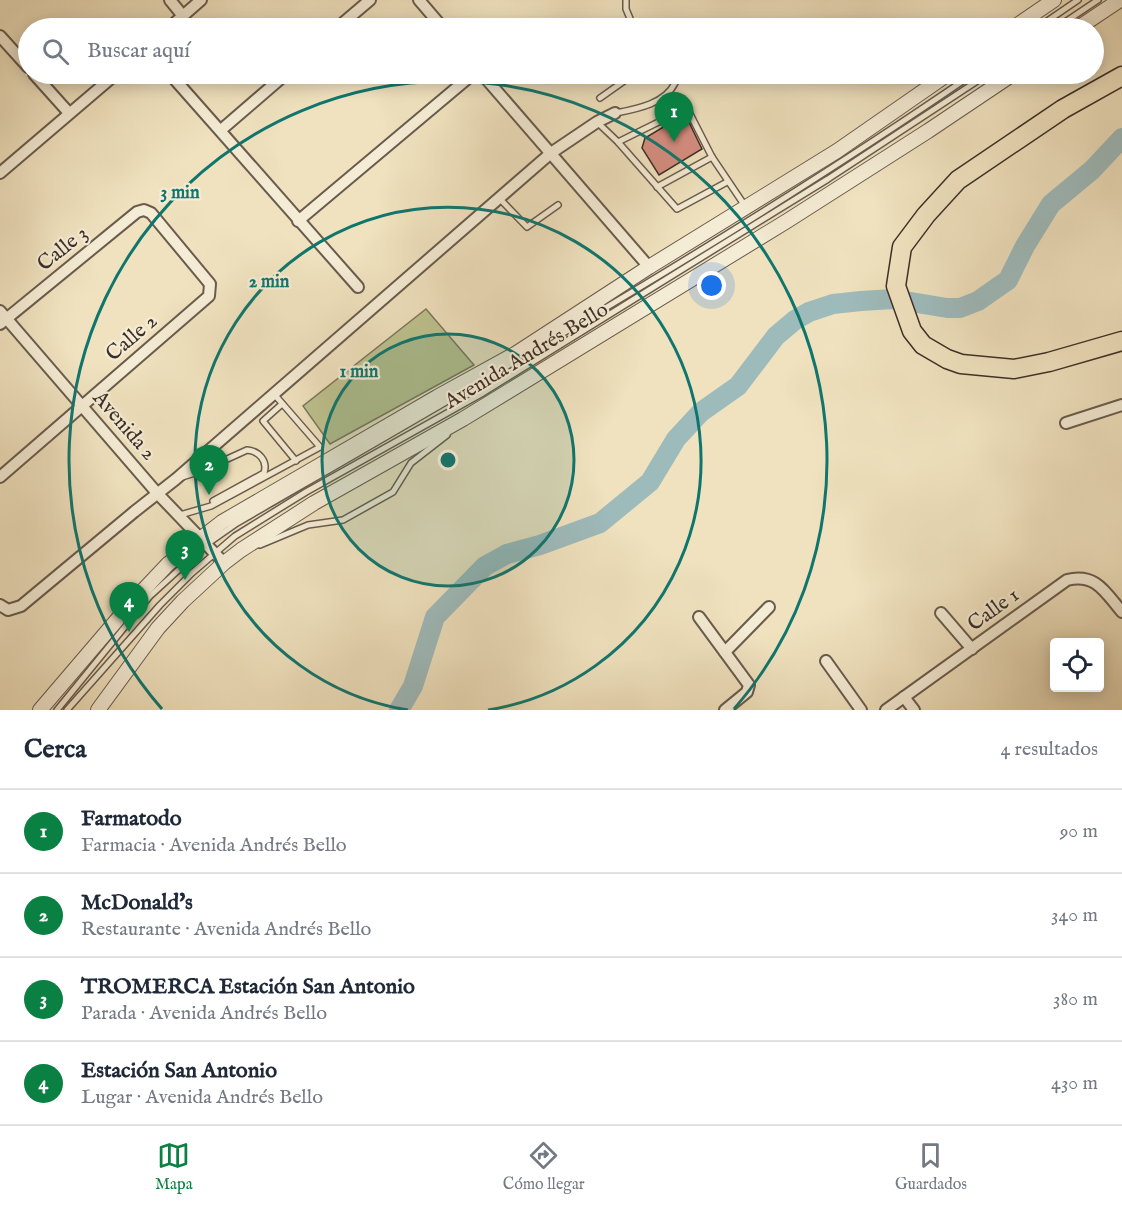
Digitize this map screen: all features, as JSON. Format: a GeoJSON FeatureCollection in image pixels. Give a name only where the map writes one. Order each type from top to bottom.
{"type":"FeatureCollection","features":[{"type":"Feature","properties":{"kind":"highway"},"geometry":{"type":"LineString","coordinates":[[1122,76],[1063,110],[958,180],[926,215],[902,247],[896,286],[912,331],[923,345],[947,359],[988,368],[1014,369],[1122,341]]}},
{"type":"Feature","properties":{"kind":"street"},"geometry":{"type":"LineString","coordinates":[[170,0],[183,15]]}},
{"type":"Feature","properties":{"kind":"street"},"geometry":{"type":"LineString","coordinates":[[180,18],[201,0]]}},
{"type":"Feature","properties":{"kind":"street"},"geometry":{"type":"LineString","coordinates":[[349,18],[370,0]]}},
{"type":"Feature","properties":{"kind":"street"},"geometry":{"type":"LineString","coordinates":[[419,0],[434,18]]}},
{"type":"Feature","properties":{"kind":"street"},"geometry":{"type":"LineString","coordinates":[[1028,18],[1054,0]]}},
{"type":"Feature","properties":{"kind":"street"},"geometry":{"type":"LineString","coordinates":[[1093,18],[1120,0]]}},
{"type":"Feature","properties":{"kind":"street"},"geometry":{"type":"LineString","coordinates":[[0,36],[18,56]]}},
{"type":"Feature","properties":{"kind":"street"},"geometry":{"type":"LineString","coordinates":[[43,84],[69,113]]}},
{"type":"Feature","properties":{"kind":"street"},"geometry":{"type":"LineString","coordinates":[[0,173],[104,84]]}},
{"type":"Feature","properties":{"kind":"street"},"geometry":{"type":"LineString","coordinates":[[179,84],[358,287]]}},
{"type":"Feature","properties":{"kind":"street"},"geometry":{"type":"LineString","coordinates":[[221,130],[274,84]]}},
{"type":"Feature","properties":{"kind":"street"},"geometry":{"type":"LineString","coordinates":[[298,220],[461,84]]}},
{"type":"Feature","properties":{"kind":"street"},"geometry":{"type":"LineString","coordinates":[[491,84],[649,267]]}},
{"type":"Feature","properties":{"kind":"street","name":"Avenida Andrés Bello"},"geometry":{"type":"LineString","coordinates":[[98,710],[158,628],[183,601],[211,549],[242,509],[437,396],[515,354],[649,267],[837,151],[934,84]]}},
{"type":"Feature","properties":{"kind":"street","name":"Avenida Andrés Bello"},"geometry":{"type":"LineString","coordinates":[[40,710],[134,600],[168,564],[211,549],[241,550],[314,503],[463,419],[797,215],[997,84]]}},
{"type":"Feature","properties":{"kind":"street"},"geometry":{"type":"LineString","coordinates":[[0,605],[8,610],[21,606],[176,479],[551,153],[597,122],[615,113]]}},
{"type":"Feature","properties":{"kind":"street","name":"Calle 3"},"geometry":{"type":"LineString","coordinates":[[2,318],[137,212],[144,210],[151,213]]}},
{"type":"Feature","properties":{"kind":"street","name":"Calle 2"},"geometry":{"type":"LineString","coordinates":[[0,477],[209,296],[210,284],[151,213]]}},
{"type":"Feature","properties":{"kind":"street","name":"Avenida 2"},"geometry":{"type":"LineString","coordinates":[[2,318],[211,549]]}},
{"type":"Feature","properties":{"kind":"street"},"geometry":{"type":"LineString","coordinates":[[1066,423],[1122,405]]}},
{"type":"Feature","properties":{"kind":"street","name":"Calle 1"},"geometry":{"type":"LineString","coordinates":[[886,710],[1067,580],[1080,577],[1091,580],[1102,588],[1122,612]]}},
{"type":"Feature","properties":{"kind":"street"},"geometry":{"type":"LineString","coordinates":[[724,652],[770,607]]}},
{"type":"Feature","properties":{"kind":"street"},"geometry":{"type":"LineString","coordinates":[[941,613],[972,649]]}},
{"type":"Feature","properties":{"kind":"street"},"geometry":{"type":"LineString","coordinates":[[699,617],[749,687],[747,692],[725,710]]}},
{"type":"Feature","properties":{"kind":"street"},"geometry":{"type":"LineString","coordinates":[[826,661],[861,710]]}},
{"type":"Feature","properties":{"kind":"street"},"geometry":{"type":"LineString","coordinates":[[904,697],[914,710]]}},
{"type":"Feature","properties":{"kind":"lane"},"geometry":{"type":"LineString","coordinates":[[626,0],[626,9],[630,18]]}},
{"type":"Feature","properties":{"kind":"lane"},"geometry":{"type":"LineString","coordinates":[[1052,18],[1078,0]]}},
{"type":"Feature","properties":{"kind":"lane"},"geometry":{"type":"LineString","coordinates":[[1071,18],[1098,0]]}},
{"type":"Feature","properties":{"kind":"lane"},"geometry":{"type":"LineString","coordinates":[[600,98],[620,84]]}},
{"type":"Feature","properties":{"kind":"lane"},"geometry":{"type":"LineString","coordinates":[[615,113],[650,105],[672,89],[674,84]]}},
{"type":"Feature","properties":{"kind":"lane"},"geometry":{"type":"LineString","coordinates":[[68,710],[160,604],[237,523],[555,339],[854,155],[958,84]]}},
{"type":"Feature","properties":{"kind":"lane"},"geometry":{"type":"LineString","coordinates":[[57,710],[150,596],[211,549],[481,394],[652,286],[756,224],[973,84]]}},
{"type":"Feature","properties":{"kind":"lane"},"geometry":{"type":"LineString","coordinates":[[618,142],[687,108],[727,182],[746,208]]}},
{"type":"Feature","properties":{"kind":"lane"},"geometry":{"type":"LineString","coordinates":[[597,122],[618,142],[677,209],[727,182]]}},
{"type":"Feature","properties":{"kind":"lane"},"geometry":{"type":"LineString","coordinates":[[657,187],[712,156]]}},
{"type":"Feature","properties":{"kind":"lane"},"geometry":{"type":"LineString","coordinates":[[499,197],[527,227],[558,205]]}},
{"type":"Feature","properties":{"kind":"lane"},"geometry":{"type":"LineString","coordinates":[[180,515],[211,506],[320,447],[274,394]]}},
{"type":"Feature","properties":{"kind":"lane"},"geometry":{"type":"LineString","coordinates":[[282,404],[263,422],[296,461]]}},
{"type":"Feature","properties":{"kind":"lane"},"geometry":{"type":"LineString","coordinates":[[241,550],[254,548],[308,525],[343,519],[393,492],[411,463],[463,419]]}},
{"type":"Feature","properties":{"kind":"lane"},"geometry":{"type":"LineString","coordinates":[[176,479],[201,471],[247,450],[259,454],[265,463],[264,473],[213,501]]}},
{"type":"Feature","properties":{"kind":"green space"},"geometry":{"type":"Polygon","coordinates":[[[426,309],[474,365],[330,444],[303,406],[426,309]]]}},
{"type":"Feature","properties":{"kind":"building"},"geometry":{"type":"Polygon","coordinates":[[[685,114],[702,149],[659,175],[642,148],[645,138],[685,114]]]}},
{"type":"Feature","properties":{"kind":"waterway"},"geometry":{"type":"LineString","coordinates":[[399,710],[413,686],[435,617],[485,566],[507,554],[540,545],[600,523],[650,482],[676,439],[701,412],[738,386],[776,336],[795,320],[809,312],[833,304],[861,301],[893,299],[947,308],[960,308],[978,301],[1008,280],[1025,246],[1051,204],[1092,170],[1122,138]]}},
{"type":"Feature","properties":{"kind":"place","name":"Farmatodo"},"geometry":{"type":"Point","coordinates":[674,142]}},
{"type":"Feature","properties":{"kind":"place","name":"McDonald's"},"geometry":{"type":"Point","coordinates":[209,495]}},
{"type":"Feature","properties":{"kind":"place","name":"TROMERCA Estación San Antonio"},"geometry":{"type":"Point","coordinates":[185,580]}},
{"type":"Feature","properties":{"kind":"place","name":"Estación San Antonio"},"geometry":{"type":"Point","coordinates":[129,632]}}]}
